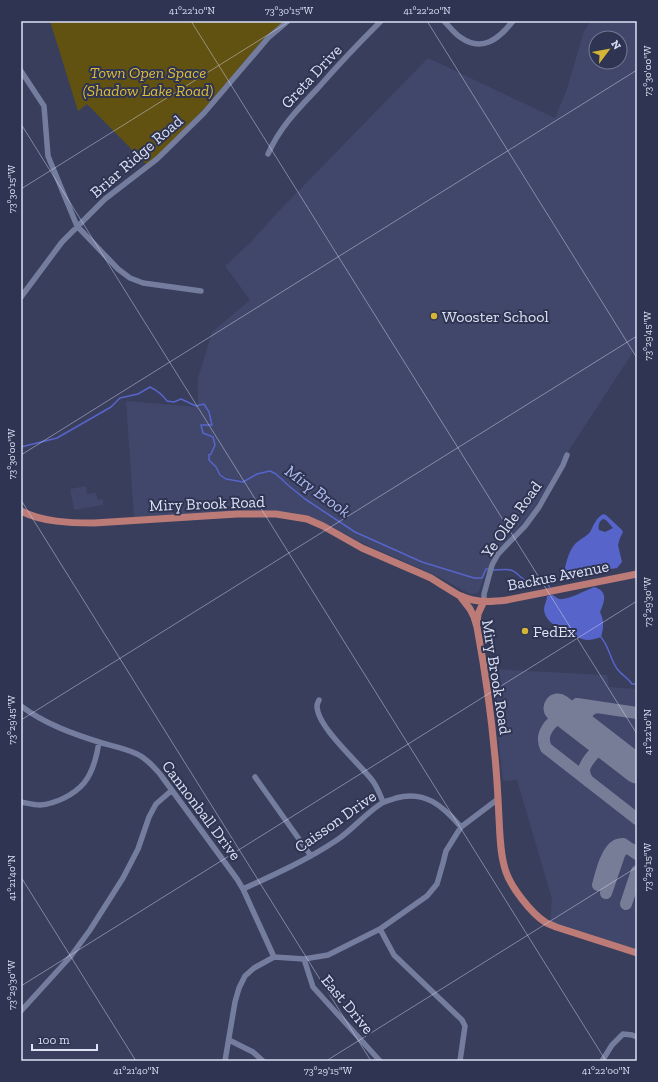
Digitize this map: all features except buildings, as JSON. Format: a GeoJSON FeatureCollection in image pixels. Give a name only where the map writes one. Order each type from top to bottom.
{"type":"FeatureCollection","features":[{"type":"Feature","properties":{"kind":"main road","name":"Miry Brook Road"},"geometry":{"type":"LineString","coordinates":[[21,511],[31,516],[72,523],[237,514],[276,514],[307,519],[323,526],[362,548],[431,578],[460,596],[470,609],[477,627],[488,691],[495,757],[499,832],[506,872],[514,888],[531,909],[545,922],[556,927],[637,953]]}},
{"type":"Feature","properties":{"kind":"main road","name":"Backus Avenue"},"geometry":{"type":"LineString","coordinates":[[460,596],[484,602],[507,600],[637,574]]}},
{"type":"Feature","properties":{"kind":"main road"},"geometry":{"type":"LineString","coordinates":[[477,627],[478,614],[484,602]]}},
{"type":"Feature","properties":{"kind":"street","name":"Briar Ridge Road"},"geometry":{"type":"LineString","coordinates":[[21,297],[62,242],[77,226],[105,199],[157,159],[204,114],[268,38],[288,21]]}},
{"type":"Feature","properties":{"kind":"street","name":"Greta Drive"},"geometry":{"type":"LineString","coordinates":[[268,154],[286,122],[350,52],[381,21]]}},
{"type":"Feature","properties":{"kind":"street"},"geometry":{"type":"LineString","coordinates":[[444,21],[459,37],[477,44],[490,42],[500,36],[512,21]]}},
{"type":"Feature","properties":{"kind":"street"},"geometry":{"type":"LineString","coordinates":[[21,71],[44,106],[48,156],[77,226],[118,269],[130,278],[144,283],[201,291]]}},
{"type":"Feature","properties":{"kind":"street","name":"Ye Olde Road"},"geometry":{"type":"LineString","coordinates":[[484,602],[484,594],[491,569],[498,554],[525,526],[539,507],[567,455]]}},
{"type":"Feature","properties":{"kind":"street"},"geometry":{"type":"LineString","coordinates":[[319,700],[317,706],[324,724],[334,739],[373,781],[383,802]]}},
{"type":"Feature","properties":{"kind":"street","name":"Cannonball Drive"},"geometry":{"type":"LineString","coordinates":[[21,706],[33,715],[48,723],[99,742],[136,753],[146,760],[160,774],[237,879],[274,957]]}},
{"type":"Feature","properties":{"kind":"street"},"geometry":{"type":"LineString","coordinates":[[21,802],[39,805],[49,803],[62,799],[76,790],[89,776],[99,742]]}},
{"type":"Feature","properties":{"kind":"street"},"geometry":{"type":"LineString","coordinates":[[255,777],[311,856]]}},
{"type":"Feature","properties":{"kind":"street"},"geometry":{"type":"LineString","coordinates":[[22,1008],[71,956],[90,930],[123,878],[138,850],[149,817],[156,804],[171,791]]}},
{"type":"Feature","properties":{"kind":"street","name":"Caisson Drive"},"geometry":{"type":"LineString","coordinates":[[243,889],[277,874],[311,856],[338,839],[383,802],[412,796],[422,797],[448,812],[461,827]]}},
{"type":"Feature","properties":{"kind":"street"},"geometry":{"type":"LineString","coordinates":[[225,1061],[235,1002],[239,988],[245,976],[254,968],[274,957],[304,959],[328,955],[380,929],[427,896],[436,884],[446,851],[461,827],[498,799]]}},
{"type":"Feature","properties":{"kind":"street"},"geometry":{"type":"LineString","coordinates":[[380,929],[394,955],[462,1020],[465,1026],[460,1061]]}},
{"type":"Feature","properties":{"kind":"street","name":"East Drive"},"geometry":{"type":"LineString","coordinates":[[304,959],[313,987],[380,1061]]}},
{"type":"Feature","properties":{"kind":"street"},"geometry":{"type":"LineString","coordinates":[[602,1061],[612,1045],[624,1034],[637,1037]]}},
{"type":"Feature","properties":{"kind":"street"},"geometry":{"type":"LineString","coordinates":[[229,1040],[253,1052],[263,1061]]}},
{"type":"Feature","properties":{"kind":"shaded area","name":"Wooster School"},"geometry":{"type":"Polygon","coordinates":[[[591,21],[637,21],[637,346],[560,464],[531,513],[492,559],[477,593],[468,593],[441,578],[360,542],[325,523],[295,513],[278,511],[223,512],[134,517],[126,401],[198,407],[198,378],[212,332],[250,300],[225,266],[250,243],[277,213],[428,58],[555,118],[567,89],[584,31],[591,21]]]}},
{"type":"Feature","properties":{"kind":"shaded area"},"geometry":{"type":"Polygon","coordinates":[[[86,486],[87,494],[96,493],[98,500],[103,499],[103,505],[74,510],[70,489],[86,486]]]}},
{"type":"Feature","properties":{"kind":"shaded area"},"geometry":{"type":"Polygon","coordinates":[[[491,669],[607,675],[609,687],[637,689],[637,955],[550,924],[552,899],[517,780],[503,781],[491,669]]]}},
{"type":"Feature","properties":{"kind":"green space","name":"Town Open Space (Shadow Lake Road)"},"geometry":{"type":"Polygon","coordinates":[[[50,21],[285,21],[266,36],[203,110],[156,157],[146,164],[87,104],[78,111],[50,21]]]}},
{"type":"Feature","properties":{"kind":"water"},"geometry":{"type":"Polygon","coordinates":[[[603,514],[606,515],[623,532],[618,545],[622,562],[617,568],[580,574],[563,579],[570,551],[577,542],[590,532],[595,522],[603,514]],[[603,519],[601,521],[599,530],[605,532],[613,528],[606,520],[603,519]]]}},
{"type":"Feature","properties":{"kind":"water"},"geometry":{"type":"Polygon","coordinates":[[[594,587],[602,591],[604,597],[600,612],[603,624],[601,637],[587,640],[566,631],[561,636],[561,630],[550,621],[544,613],[547,596],[553,595],[560,599],[565,599],[594,587]]]}},
{"type":"Feature","properties":{"kind":"waterway","name":"Miry Brook"},"geometry":{"type":"LineString","coordinates":[[21,447],[57,438],[111,407],[120,398],[138,394],[150,387],[160,393],[167,401],[174,402],[181,399],[196,406],[204,404],[209,412],[212,425],[201,425],[203,433],[213,437],[215,445],[211,454],[209,455],[209,460],[216,467],[220,475],[226,479],[243,482],[257,474],[270,471],[276,474],[305,499],[355,532],[422,562],[474,578],[482,578],[486,569],[489,569]]}},
{"type":"Feature","properties":{"kind":"waterway","name":"Miry Brook"},"geometry":{"type":"LineString","coordinates":[[492,570],[511,570],[527,581],[541,581],[547,583],[550,589]]}},
{"type":"Feature","properties":{"kind":"waterway","name":"Miry Brook"},"geometry":{"type":"LineString","coordinates":[[600,636],[618,670],[632,684],[637,684]]}},
{"type":"Feature","properties":{"kind":"taxiway"},"geometry":{"type":"LineString","coordinates":[[577,704],[637,713]]}},
{"type":"Feature","properties":{"kind":"taxiway"},"geometry":{"type":"LineString","coordinates":[[591,734],[587,726],[586,718],[589,711],[597,707]]}},
{"type":"Feature","properties":{"kind":"taxiway"},"geometry":{"type":"LineString","coordinates":[[572,719],[559,718],[549,726],[544,736],[546,748],[637,819]]}},
{"type":"Feature","properties":{"kind":"taxiway"},"geometry":{"type":"LineString","coordinates":[[588,781],[584,769],[596,751],[601,749],[614,751]]}},
{"type":"Feature","properties":{"kind":"taxiway"},"geometry":{"type":"LineString","coordinates":[[598,885],[604,863],[613,848],[623,844],[637,854]]}},
{"type":"Feature","properties":{"kind":"taxiway"},"geometry":{"type":"LineString","coordinates":[[606,893],[620,852],[625,848],[631,849]]}},
{"type":"Feature","properties":{"kind":"taxiway"},"geometry":{"type":"LineString","coordinates":[[626,904],[637,871]]}},
{"type":"Feature","properties":{"kind":"runway"},"geometry":{"type":"LineString","coordinates":[[558,708],[637,769]]}},
{"type":"Feature","properties":{"kind":"place","name":"Wooster School"},"geometry":{"type":"Point","coordinates":[434,316]}},
{"type":"Feature","properties":{"kind":"place","name":"FedEx"},"geometry":{"type":"Point","coordinates":[525,631]}}]}
